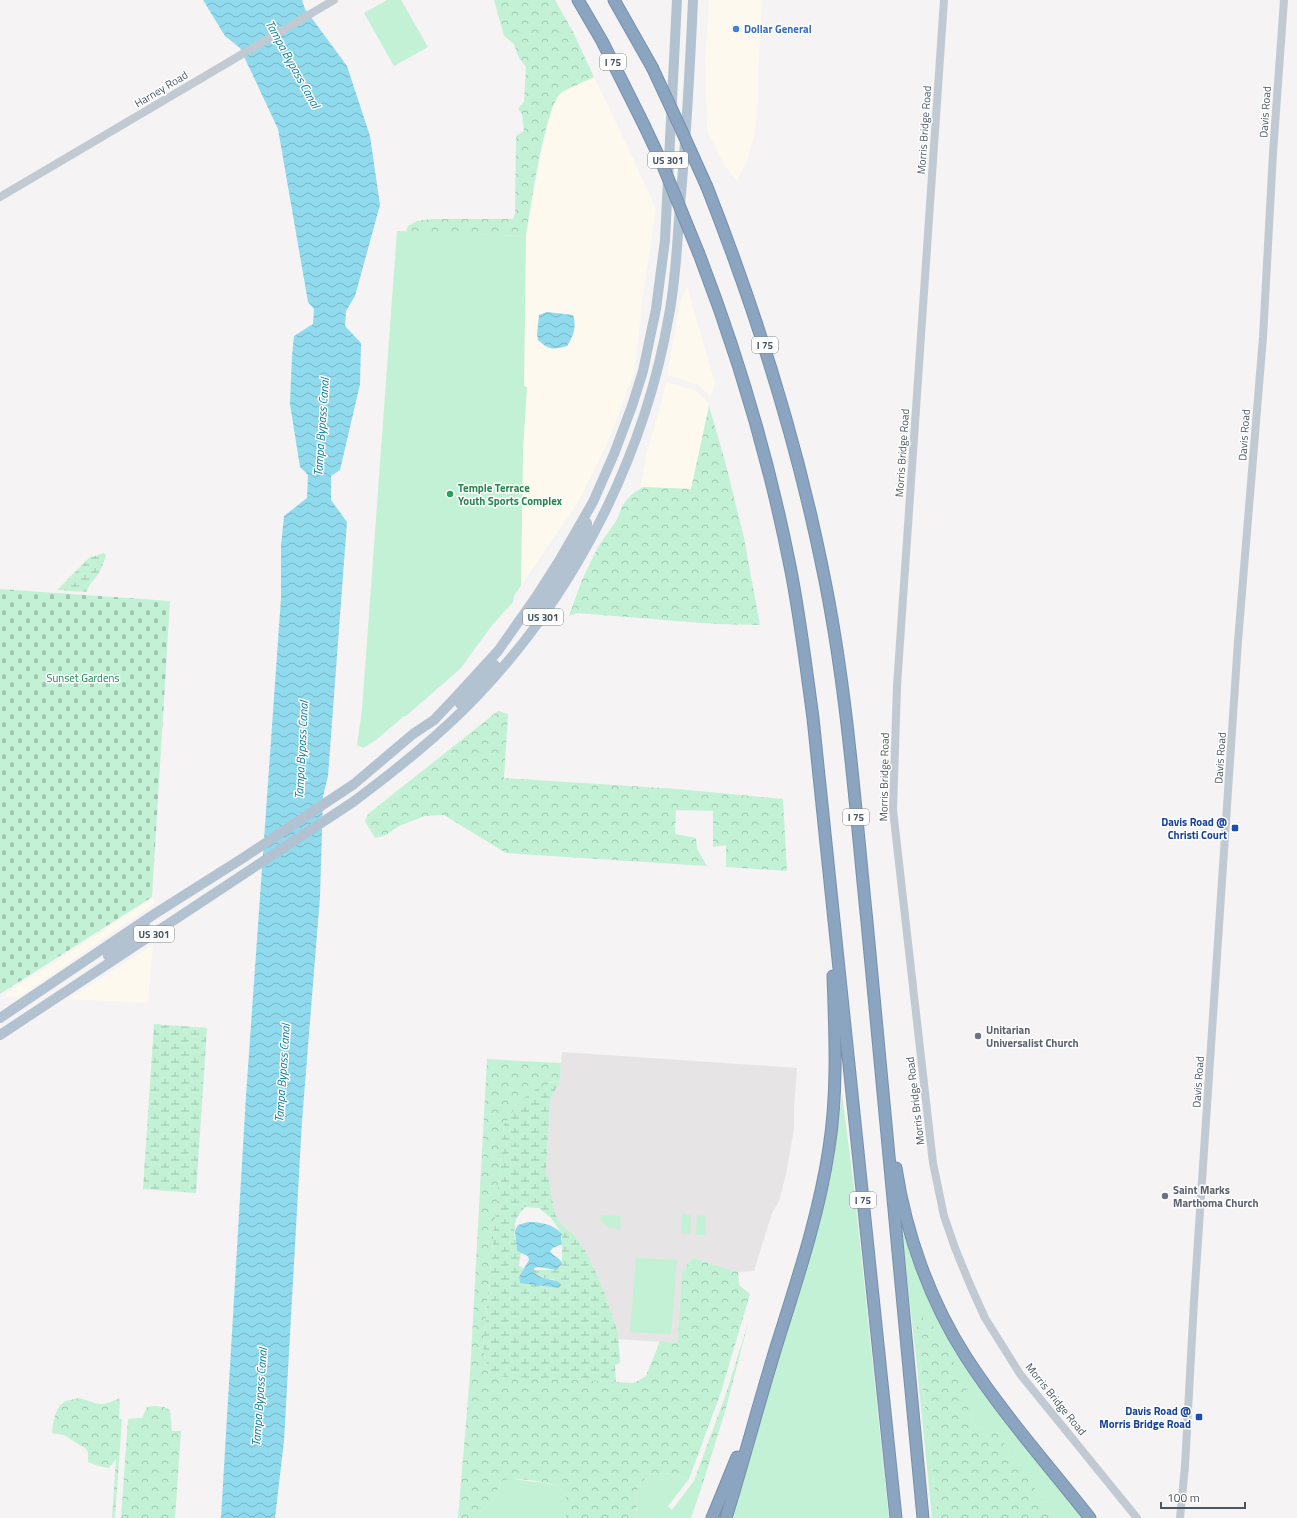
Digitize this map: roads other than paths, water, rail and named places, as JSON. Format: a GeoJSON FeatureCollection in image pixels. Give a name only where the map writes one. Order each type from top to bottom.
{"type":"FeatureCollection","features":[{"type":"Feature","properties":{"kind":"highway","name":"I 75"},"geometry":{"type":"LineString","coordinates":[[578,0],[602,41],[644,125],[661,161],[700,254],[736,357],[753,414],[768,469],[790,566],[799,617],[813,718],[896,1518]]}},
{"type":"Feature","properties":{"kind":"highway","name":"I 75"},"geometry":{"type":"LineString","coordinates":[[614,0],[652,67],[680,127],[707,187],[747,294],[778,385],[798,457],[823,572],[843,693],[923,1518]]}},
{"type":"Feature","properties":{"kind":"highway"},"geometry":{"type":"LineString","coordinates":[[726,1518],[814,1219],[829,1148],[835,1093],[836,1063],[829,882]]}},
{"type":"Feature","properties":{"kind":"highway"},"geometry":{"type":"LineString","coordinates":[[880,1063],[904,1209],[921,1265],[940,1309],[966,1357],[988,1389],[1090,1518]]}},
{"type":"Feature","properties":{"kind":"highway"},"geometry":{"type":"LineString","coordinates":[[712,1518],[758,1406]]}},
{"type":"Feature","properties":{"kind":"main road","name":"US 301"},"geometry":{"type":"LineString","coordinates":[[0,1018],[354,784],[413,734],[434,720],[498,651],[559,561],[584,519],[614,454],[643,371],[656,309],[667,214],[669,132],[677,0]]}},
{"type":"Feature","properties":{"kind":"main road","name":"US 301"},"geometry":{"type":"LineString","coordinates":[[0,1035],[353,802],[395,771],[454,719],[498,674],[541,620],[578,563],[612,498],[631,452],[650,399],[656,375],[669,319],[675,274],[685,161],[693,0]]}},
{"type":"Feature","properties":{"kind":"main road"},"geometry":{"type":"LineString","coordinates":[[541,620],[537,618],[536,614],[562,574],[584,534],[587,528],[587,523],[584,519]]}},
{"type":"Feature","properties":{"kind":"main road"},"geometry":{"type":"LineString","coordinates":[[454,719],[457,708],[515,641],[514,628]]}},
{"type":"Feature","properties":{"kind":"main road"},"geometry":{"type":"LineString","coordinates":[[156,933],[164,919],[247,864],[259,847]]}},
{"type":"Feature","properties":{"kind":"main road"},"geometry":{"type":"LineString","coordinates":[[64,992],[68,983],[144,931],[145,922]]}},
{"type":"Feature","properties":{"kind":"street","name":"Morris Bridge Road"},"geometry":{"type":"LineString","coordinates":[[944,0],[898,670],[892,810],[933,1162],[944,1216],[971,1287],[985,1318],[1020,1374],[1137,1518]]}},
{"type":"Feature","properties":{"kind":"street","name":"Davis Road"},"geometry":{"type":"LineString","coordinates":[[1180,1518],[1186,1458],[1194,1301],[1239,633],[1263,337],[1284,0]]}},
{"type":"Feature","properties":{"kind":"street","name":"Harney Road"},"geometry":{"type":"LineString","coordinates":[[0,197],[332,1]]}},
{"type":"Feature","properties":{"kind":"water","name":"Tampa Bypass Canal"},"geometry":{"type":"Polygon","coordinates":[[[203,0],[302,0],[305,9],[347,66],[370,136],[380,205],[355,296],[346,311],[345,326],[361,343],[360,384],[340,470],[331,476],[331,500],[347,522],[328,776],[323,796],[320,897],[302,1121],[284,1441],[275,1518],[221,1518],[246,1096],[281,598],[281,546],[284,516],[307,498],[308,475],[300,467],[290,404],[292,356],[294,336],[313,324],[314,309],[308,302],[278,129],[240,48],[225,36],[203,0]]]}},
{"type":"Feature","properties":{"kind":"water"},"geometry":{"type":"Polygon","coordinates":[[[547,312],[573,315],[575,324],[574,332],[567,346],[551,348],[545,346],[538,340],[537,334],[539,315],[547,312]]]}},
{"type":"Feature","properties":{"kind":"water"},"geometry":{"type":"Polygon","coordinates":[[[528,1222],[546,1224],[555,1228],[562,1234],[562,1244],[550,1251],[553,1255],[560,1259],[562,1263],[557,1270],[538,1267],[534,1268],[534,1272],[537,1275],[559,1282],[561,1285],[559,1288],[520,1283],[519,1277],[529,1260],[528,1256],[517,1251],[515,1231],[518,1225],[528,1222]]]}},
{"type":"Feature","properties":{"kind":"place","name":"Dollar General"},"geometry":{"type":"Point","coordinates":[736,29]}},
{"type":"Feature","properties":{"kind":"place","name":"Temple Terrace Youth Sports Complex"},"geometry":{"type":"Point","coordinates":[450,494]}},
{"type":"Feature","properties":{"kind":"place","name":"Davis Road @ Christi Court"},"geometry":{"type":"Point","coordinates":[1235,828]}},
{"type":"Feature","properties":{"kind":"place","name":"Unitarian Universalist Church"},"geometry":{"type":"Point","coordinates":[978,1036]}},
{"type":"Feature","properties":{"kind":"place","name":"Saint Marks Marthoma Church"},"geometry":{"type":"Point","coordinates":[1165,1196]}},
{"type":"Feature","properties":{"kind":"place","name":"Davis Road @ Morris Bridge Road"},"geometry":{"type":"Point","coordinates":[1199,1417]}},
{"type":"Feature","properties":{"kind":"park label","name":"Sunset Gardens"},"geometry":{"type":"Point","coordinates":[83,678]}}]}
